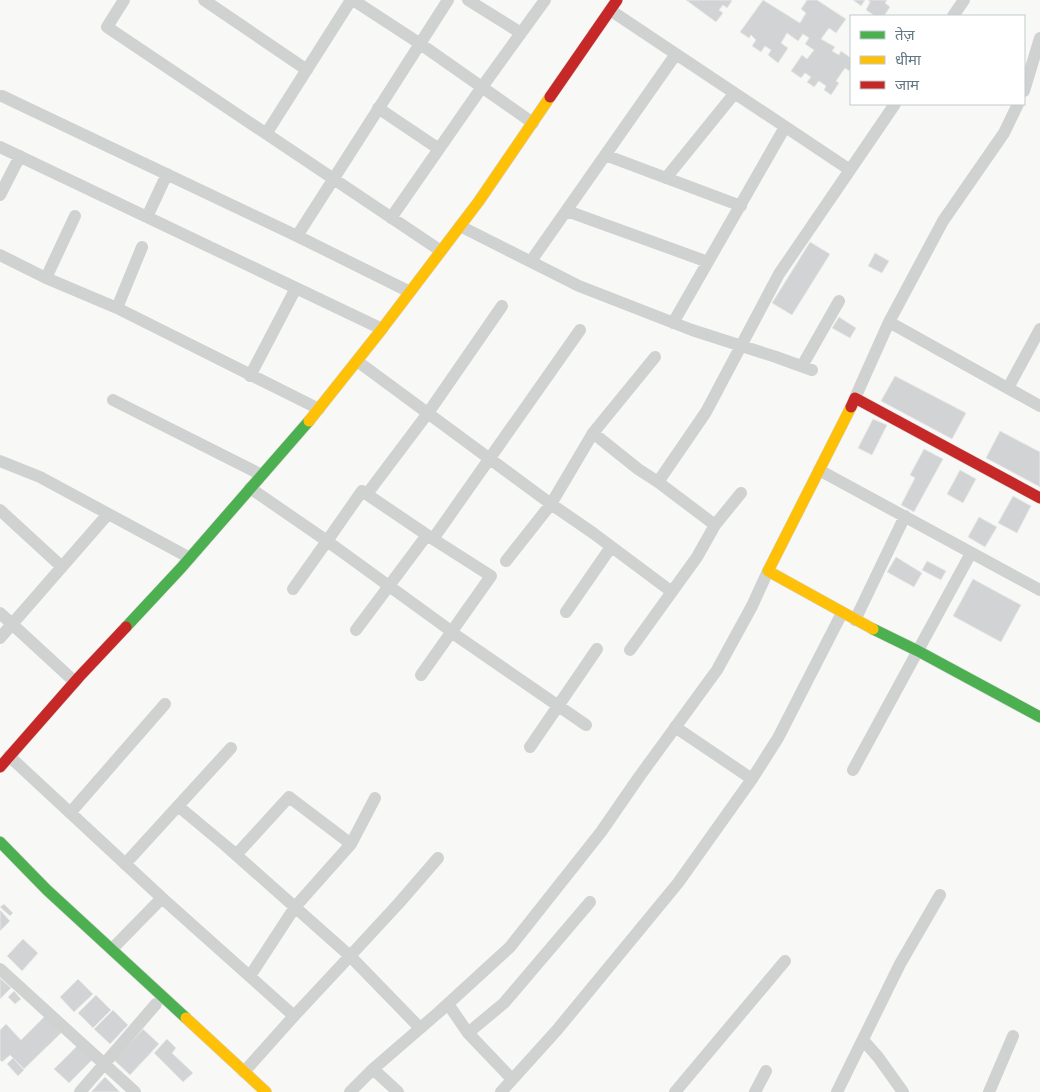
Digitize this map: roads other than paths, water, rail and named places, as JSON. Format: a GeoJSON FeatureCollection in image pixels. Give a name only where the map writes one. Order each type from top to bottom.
{"type":"FeatureCollection","features":[{"type":"Feature","properties":{"kind":"street"},"geometry":{"type":"LineString","coordinates":[[124,0],[107,27],[441,251]]}},
{"type":"Feature","properties":{"kind":"street"},"geometry":{"type":"LineString","coordinates":[[204,0],[307,70]]}},
{"type":"Feature","properties":{"kind":"street"},"geometry":{"type":"LineString","coordinates":[[266,134],[352,0],[419,43],[533,122]]}},
{"type":"Feature","properties":{"kind":"street"},"geometry":{"type":"LineString","coordinates":[[297,236],[448,0]]}},
{"type":"Feature","properties":{"kind":"street"},"geometry":{"type":"LineString","coordinates":[[468,0],[521,33]]}},
{"type":"Feature","properties":{"kind":"street"},"geometry":{"type":"LineString","coordinates":[[391,218],[545,0]]}},
{"type":"Feature","properties":{"kind":"street"},"geometry":{"type":"LineString","coordinates":[[954,15],[964,0]]}},
{"type":"Feature","properties":{"kind":"street"},"geometry":{"type":"LineString","coordinates":[[0,766],[74,682],[190,558],[319,409],[460,226],[613,5],[676,54],[850,170]]}},
{"type":"Feature","properties":{"kind":"street"},"geometry":{"type":"LineString","coordinates":[[1025,88],[1040,38]]}},
{"type":"Feature","properties":{"kind":"street"},"geometry":{"type":"LineString","coordinates":[[530,262],[676,54]]}},
{"type":"Feature","properties":{"kind":"street"},"geometry":{"type":"LineString","coordinates":[[666,178],[734,94]]}},
{"type":"Feature","properties":{"kind":"street"},"geometry":{"type":"LineString","coordinates":[[2,96],[297,236],[410,292]]}},
{"type":"Feature","properties":{"kind":"street"},"geometry":{"type":"LineString","coordinates":[[658,482],[706,412],[779,274],[894,105]]}},
{"type":"Feature","properties":{"kind":"street"},"geometry":{"type":"LineString","coordinates":[[350,1092],[373,1069],[510,947],[601,832],[717,670],[752,606],[889,322],[943,221],[1004,133],[1018,105]]}},
{"type":"Feature","properties":{"kind":"street"},"geometry":{"type":"LineString","coordinates":[[378,108],[439,149]]}},
{"type":"Feature","properties":{"kind":"street"},"geometry":{"type":"LineString","coordinates":[[673,323],[785,127]]}},
{"type":"Feature","properties":{"kind":"street"},"geometry":{"type":"LineString","coordinates":[[0,147],[382,329]]}},
{"type":"Feature","properties":{"kind":"street"},"geometry":{"type":"LineString","coordinates":[[605,155],[741,206]]}},
{"type":"Feature","properties":{"kind":"street"},"geometry":{"type":"LineString","coordinates":[[0,195],[20,156]]}},
{"type":"Feature","properties":{"kind":"street"},"geometry":{"type":"LineString","coordinates":[[147,217],[167,174]]}},
{"type":"Feature","properties":{"kind":"street"},"geometry":{"type":"LineString","coordinates":[[567,211],[708,262]]}},
{"type":"Feature","properties":{"kind":"street"},"geometry":{"type":"LineString","coordinates":[[46,278],[75,216]]}},
{"type":"Feature","properties":{"kind":"street"},"geometry":{"type":"LineString","coordinates":[[460,226],[580,286],[673,323],[807,368],[839,301]]}},
{"type":"Feature","properties":{"kind":"street"},"geometry":{"type":"LineString","coordinates":[[117,308],[142,247]]}},
{"type":"Feature","properties":{"kind":"street"},"geometry":{"type":"LineString","coordinates":[[0,255],[46,278],[117,308],[319,409]]}},
{"type":"Feature","properties":{"kind":"street"},"geometry":{"type":"LineString","coordinates":[[250,376],[296,288]]}},
{"type":"Feature","properties":{"kind":"street"},"geometry":{"type":"LineString","coordinates":[[367,494],[428,414],[502,306]]}},
{"type":"Feature","properties":{"kind":"street"},"geometry":{"type":"LineString","coordinates":[[889,322],[1040,406]]}},
{"type":"Feature","properties":{"kind":"street"},"geometry":{"type":"LineString","coordinates":[[1008,388],[1040,329]]}},
{"type":"Feature","properties":{"kind":"street"},"geometry":{"type":"LineString","coordinates":[[356,630],[490,459],[580,330]]}},
{"type":"Feature","properties":{"kind":"street"},"geometry":{"type":"LineString","coordinates":[[506,561],[550,504],[593,433],[655,357]]}},
{"type":"Feature","properties":{"kind":"street"},"geometry":{"type":"LineString","coordinates":[[357,361],[672,592]]}},
{"type":"Feature","properties":{"kind":"street"},"geometry":{"type":"LineString","coordinates":[[854,398],[1040,498]]}},
{"type":"Feature","properties":{"kind":"street"},"geometry":{"type":"LineString","coordinates":[[113,400],[262,475]]}},
{"type":"Feature","properties":{"kind":"street"},"geometry":{"type":"LineString","coordinates":[[593,433],[638,469],[715,525]]}},
{"type":"Feature","properties":{"kind":"street"},"geometry":{"type":"LineString","coordinates":[[0,461],[40,477],[190,558]]}},
{"type":"Feature","properties":{"kind":"street"},"geometry":{"type":"LineString","coordinates":[[819,470],[1040,590]]}},
{"type":"Feature","properties":{"kind":"street"},"geometry":{"type":"LineString","coordinates":[[250,488],[586,725]]}},
{"type":"Feature","properties":{"kind":"street"},"geometry":{"type":"LineString","coordinates":[[293,590],[362,491],[491,576],[421,675]]}},
{"type":"Feature","properties":{"kind":"street"},"geometry":{"type":"LineString","coordinates":[[630,650],[697,557],[715,525],[741,493]]}},
{"type":"Feature","properties":{"kind":"street"},"geometry":{"type":"LineString","coordinates":[[0,510],[62,567]]}},
{"type":"Feature","properties":{"kind":"street"},"geometry":{"type":"LineString","coordinates":[[0,638],[108,514]]}},
{"type":"Feature","properties":{"kind":"street"},"geometry":{"type":"LineString","coordinates":[[855,620],[905,516]]}},
{"type":"Feature","properties":{"kind":"street"},"geometry":{"type":"LineString","coordinates":[[566,612],[611,547]]}},
{"type":"Feature","properties":{"kind":"street"},"geometry":{"type":"LineString","coordinates":[[853,770],[971,552]]}},
{"type":"Feature","properties":{"kind":"street"},"geometry":{"type":"LineString","coordinates":[[768,571],[855,620],[918,651],[1040,717]]}},
{"type":"Feature","properties":{"kind":"street"},"geometry":{"type":"LineString","coordinates":[[501,1092],[557,1030],[678,883],[752,779],[778,738],[842,613]]}},
{"type":"Feature","properties":{"kind":"street"},"geometry":{"type":"LineString","coordinates":[[0,614],[74,682]]}},
{"type":"Feature","properties":{"kind":"street"},"geometry":{"type":"LineString","coordinates":[[530,746],[597,649]]}},
{"type":"Feature","properties":{"kind":"street"},"geometry":{"type":"LineString","coordinates":[[70,813],[165,704]]}},
{"type":"Feature","properties":{"kind":"street"},"geometry":{"type":"LineString","coordinates":[[675,728],[752,779]]}},
{"type":"Feature","properties":{"kind":"street"},"geometry":{"type":"LineString","coordinates":[[125,864],[231,748]]}},
{"type":"Feature","properties":{"kind":"street"},"geometry":{"type":"LineString","coordinates":[[9,756],[162,898],[294,1016]]}},
{"type":"Feature","properties":{"kind":"street"},"geometry":{"type":"LineString","coordinates":[[236,855],[289,797],[351,844]]}},
{"type":"Feature","properties":{"kind":"street"},"geometry":{"type":"LineString","coordinates":[[250,976],[295,907],[351,844],[375,798]]}},
{"type":"Feature","properties":{"kind":"street"},"geometry":{"type":"LineString","coordinates":[[178,806],[350,956],[420,1028]]}},
{"type":"Feature","properties":{"kind":"street"},"geometry":{"type":"LineString","coordinates":[[0,842],[47,890],[266,1092]]}},
{"type":"Feature","properties":{"kind":"street"},"geometry":{"type":"LineString","coordinates":[[0,857],[47,904],[250,1092]]}},
{"type":"Feature","properties":{"kind":"street"},"geometry":{"type":"LineString","coordinates":[[244,1072],[438,858]]}},
{"type":"Feature","properties":{"kind":"street"},"geometry":{"type":"LineString","coordinates":[[837,1092],[900,964],[940,895]]}},
{"type":"Feature","properties":{"kind":"street"},"geometry":{"type":"LineString","coordinates":[[112,949],[162,898]]}},
{"type":"Feature","properties":{"kind":"street"},"geometry":{"type":"LineString","coordinates":[[468,1033],[504,1003],[590,902]]}},
{"type":"Feature","properties":{"kind":"street"},"geometry":{"type":"LineString","coordinates":[[675,1092],[784,962]]}},
{"type":"Feature","properties":{"kind":"street"},"geometry":{"type":"LineString","coordinates":[[0,969],[135,1092]]}},
{"type":"Feature","properties":{"kind":"street"},"geometry":{"type":"LineString","coordinates":[[80,1092],[156,1004]]}},
{"type":"Feature","properties":{"kind":"street"},"geometry":{"type":"LineString","coordinates":[[448,1004],[468,1033],[512,1080]]}},
{"type":"Feature","properties":{"kind":"street"},"geometry":{"type":"LineString","coordinates":[[989,1092],[1013,1036]]}},
{"type":"Feature","properties":{"kind":"street"},"geometry":{"type":"LineString","coordinates":[[863,1040],[878,1057],[903,1092]]}},
{"type":"Feature","properties":{"kind":"street"},"geometry":{"type":"LineString","coordinates":[[373,1069],[398,1092]]}},
{"type":"Feature","properties":{"kind":"street"},"geometry":{"type":"LineString","coordinates":[[755,1092],[766,1071]]}}]}
